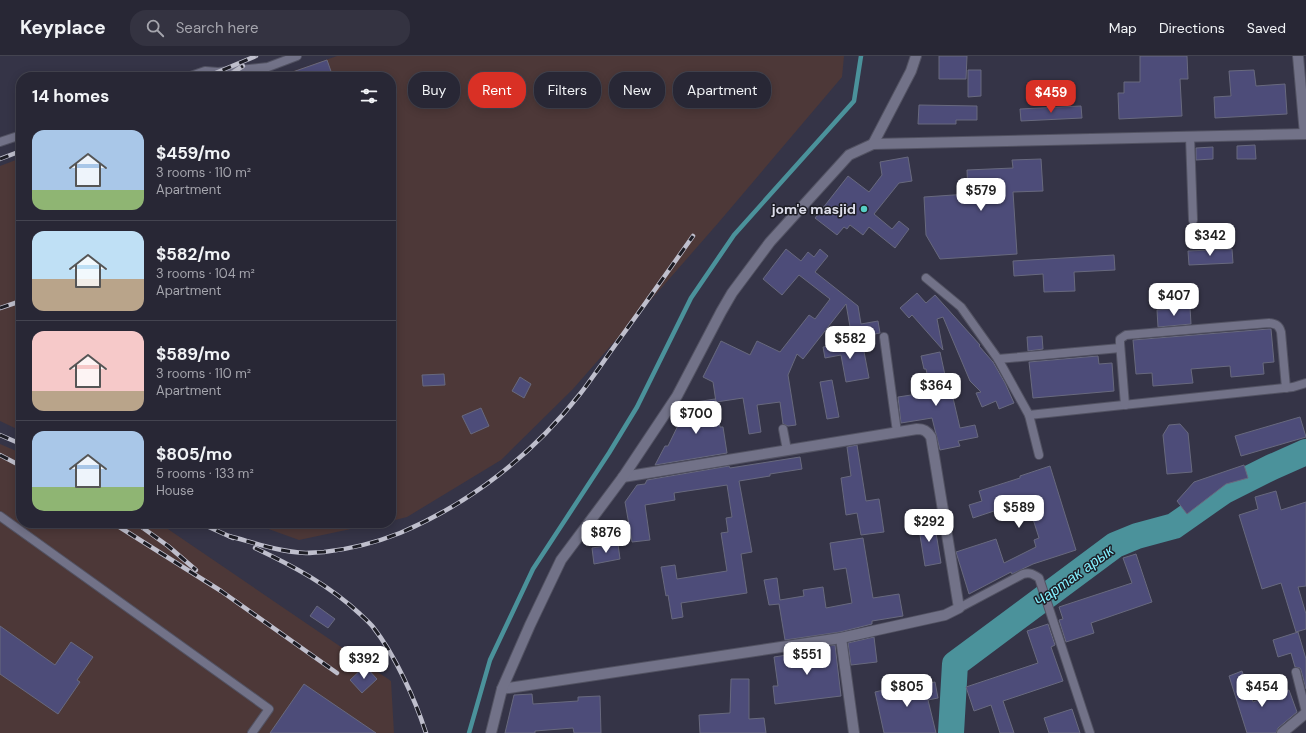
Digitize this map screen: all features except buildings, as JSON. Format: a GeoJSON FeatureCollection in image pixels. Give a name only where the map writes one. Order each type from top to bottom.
{"type":"FeatureCollection","features":[{"type":"Feature","properties":{"kind":"street"},"geometry":{"type":"LineString","coordinates":[[873,144],[911,71],[916,56]]}},
{"type":"Feature","properties":{"kind":"street"},"geometry":{"type":"LineString","coordinates":[[491,733],[502,689],[561,560],[624,477],[678,396],[721,312],[744,276],[770,242],[849,155],[873,144],[1306,134],[1298,56]]}},
{"type":"Feature","properties":{"kind":"street"},"geometry":{"type":"LineString","coordinates":[[502,689],[841,638],[945,615],[959,608],[931,437],[928,432],[923,429],[624,477]]}},
{"type":"Feature","properties":{"kind":"street"},"geometry":{"type":"LineString","coordinates":[[841,638],[854,733]]}},
{"type":"Feature","properties":{"kind":"street"},"geometry":{"type":"LineString","coordinates":[[1282,733],[1306,713]]}},
{"type":"Feature","properties":{"kind":"lane"},"geometry":{"type":"LineString","coordinates":[[202,72],[268,67],[297,56]]}},
{"type":"Feature","properties":{"kind":"lane"},"geometry":{"type":"LineString","coordinates":[[0,142],[16,137]]}},
{"type":"Feature","properties":{"kind":"lane"},"geometry":{"type":"LineString","coordinates":[[1190,137],[1193,220]]}},
{"type":"Feature","properties":{"kind":"lane"},"geometry":{"type":"LineString","coordinates":[[926,278],[961,307],[998,359],[1029,415],[1039,456]]}},
{"type":"Feature","properties":{"kind":"lane"},"geometry":{"type":"LineString","coordinates":[[1126,405],[1120,339],[1126,335],[1269,323],[1276,324],[1281,332],[1286,388]]}},
{"type":"Feature","properties":{"kind":"lane"},"geometry":{"type":"LineString","coordinates":[[884,337],[897,432]]}},
{"type":"Feature","properties":{"kind":"lane"},"geometry":{"type":"LineString","coordinates":[[998,359],[1120,348]]}},
{"type":"Feature","properties":{"kind":"lane"},"geometry":{"type":"LineString","coordinates":[[1029,415],[1286,388],[1306,383]]}},
{"type":"Feature","properties":{"kind":"lane"},"geometry":{"type":"LineString","coordinates":[[783,429],[787,450]]}},
{"type":"Feature","properties":{"kind":"lane"},"geometry":{"type":"LineString","coordinates":[[0,516],[16,527]]}},
{"type":"Feature","properties":{"kind":"lane"},"geometry":{"type":"LineString","coordinates":[[17,528],[269,708],[252,733]]}},
{"type":"Feature","properties":{"kind":"lane"},"geometry":{"type":"LineString","coordinates":[[959,608],[1023,574],[1034,574],[1039,578],[1090,733]]}},
{"type":"Feature","properties":{"kind":"lane"},"geometry":{"type":"LineString","coordinates":[[1296,672],[1306,713]]}},
{"type":"Feature","properties":{"kind":"shaded area"},"geometry":{"type":"Polygon","coordinates":[[[337,56],[844,56],[842,77],[719,222],[573,389],[501,460],[407,517],[396,520],[396,72],[291,72],[337,56]]]}},
{"type":"Feature","properties":{"kind":"shaded area"},"geometry":{"type":"Polygon","coordinates":[[[16,160],[16,429],[0,421],[0,166],[16,160]]]}},
{"type":"Feature","properties":{"kind":"shaded area"},"geometry":{"type":"Polygon","coordinates":[[[0,444],[16,451],[16,528],[166,528],[391,681],[394,733],[0,733],[0,444]]]}},
{"type":"Feature","properties":{"kind":"shaded area"},"geometry":{"type":"Polygon","coordinates":[[[266,528],[355,528],[299,540],[266,528]]]}},
{"type":"Feature","properties":{"kind":"waterway"},"geometry":{"type":"LineString","coordinates":[[469,733],[490,660],[533,569],[609,453],[637,407],[691,298],[734,235],[854,101],[861,56]]}},
{"type":"Feature","properties":{"kind":"waterway","name":"Чартак арык"},"geometry":{"type":"LineString","coordinates":[[951,733],[955,664],[1115,545],[1137,536],[1174,526],[1224,491],[1306,452]]}},
{"type":"Feature","properties":{"kind":"railway"},"geometry":{"type":"LineString","coordinates":[[218,72],[256,56]]}},
{"type":"Feature","properties":{"kind":"railway"},"geometry":{"type":"LineString","coordinates":[[234,72],[243,66]]}},
{"type":"Feature","properties":{"kind":"railway"},"geometry":{"type":"LineString","coordinates":[[0,159],[16,153]]}},
{"type":"Feature","properties":{"kind":"railway"},"geometry":{"type":"LineString","coordinates":[[229,536],[286,551],[306,553],[343,549],[372,543],[391,537],[426,521],[476,492],[521,456],[562,416],[580,394],[693,236]]}},
{"type":"Feature","properties":{"kind":"railway"},"geometry":{"type":"LineString","coordinates":[[0,308],[16,303]]}},
{"type":"Feature","properties":{"kind":"railway"},"geometry":{"type":"LineString","coordinates":[[0,435],[16,442]]}},
{"type":"Feature","properties":{"kind":"railway"},"geometry":{"type":"LineString","coordinates":[[0,455],[16,463]]}},
{"type":"Feature","properties":{"kind":"railway"},"geometry":{"type":"LineString","coordinates":[[121,528],[221,591],[337,673]]}},
{"type":"Feature","properties":{"kind":"railway"},"geometry":{"type":"LineString","coordinates":[[143,528],[168,546],[196,570]]}},
{"type":"Feature","properties":{"kind":"railway"},"geometry":{"type":"LineString","coordinates":[[211,528],[233,538]]}},
{"type":"Feature","properties":{"kind":"railway"},"geometry":{"type":"LineString","coordinates":[[255,548],[297,569],[323,585],[370,623],[397,664],[416,706],[426,733]]}},
{"type":"Feature","properties":{"kind":"place","name":"jom'e masjid"},"geometry":{"type":"Point","coordinates":[864,209]}}]}
